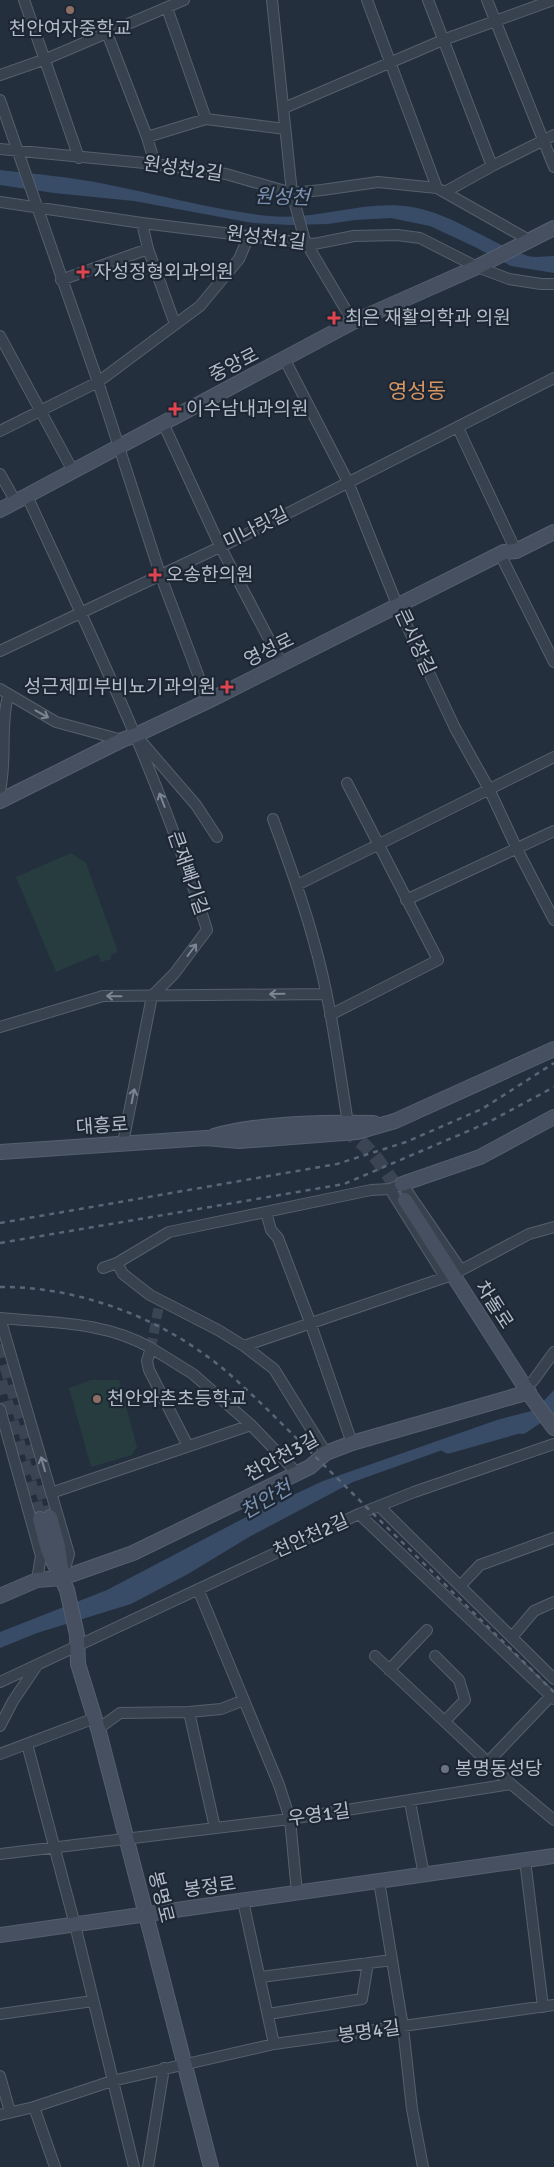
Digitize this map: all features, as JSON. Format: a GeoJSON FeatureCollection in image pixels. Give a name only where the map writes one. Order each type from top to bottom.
{"type":"FeatureCollection","features":[{"type":"Feature","properties":{"kind":"street"},"geometry":{"type":"LineString","coordinates":[[24,0],[80,158]]}},
{"type":"Feature","properties":{"kind":"street"},"geometry":{"type":"LineString","coordinates":[[0,75],[46,59],[184,0]]}},
{"type":"Feature","properties":{"kind":"street"},"geometry":{"type":"LineString","coordinates":[[272,0],[293,197],[303,237],[353,322]]}},
{"type":"Feature","properties":{"kind":"street"},"geometry":{"type":"LineString","coordinates":[[367,0],[441,190],[554,135]]}},
{"type":"Feature","properties":{"kind":"street"},"geometry":{"type":"LineString","coordinates":[[428,0],[492,166]]}},
{"type":"Feature","properties":{"kind":"street"},"geometry":{"type":"LineString","coordinates":[[487,0],[554,167]]}},
{"type":"Feature","properties":{"kind":"street"},"geometry":{"type":"LineString","coordinates":[[284,108],[444,40],[553,0]]}},
{"type":"Feature","properties":{"kind":"street"},"geometry":{"type":"LineString","coordinates":[[166,8],[206,119]]}},
{"type":"Feature","properties":{"kind":"street"},"geometry":{"type":"LineString","coordinates":[[107,33],[147,137],[155,164]]}},
{"type":"Feature","properties":{"kind":"street"},"geometry":{"type":"LineString","coordinates":[[0,100],[98,382],[160,574],[208,701]]}},
{"type":"Feature","properties":{"kind":"street"},"geometry":{"type":"LineString","coordinates":[[147,137],[206,119],[285,129]]}},
{"type":"Feature","properties":{"kind":"street","name":"원성천2길"},"geometry":{"type":"LineString","coordinates":[[0,149],[20,156],[80,158],[155,164],[226,174],[293,197],[322,190],[378,182],[441,190],[527,241]]}},
{"type":"Feature","properties":{"kind":"street","name":"원성천1길"},"geometry":{"type":"LineString","coordinates":[[0,202],[36,203],[142,223],[249,236],[303,237],[314,244],[354,236],[397,235],[420,238],[483,264],[509,279],[554,284]]}},
{"type":"Feature","properties":{"kind":"street"},"geometry":{"type":"LineString","coordinates":[[142,223],[148,249],[175,324]]}},
{"type":"Feature","properties":{"kind":"street"},"geometry":{"type":"LineString","coordinates":[[527,241],[554,228]]}},
{"type":"Feature","properties":{"kind":"street"},"geometry":{"type":"LineString","coordinates":[[0,431],[98,382],[200,306],[240,259],[249,236]]}},
{"type":"Feature","properties":{"kind":"street","name":"중앙로"},"geometry":{"type":"LineString","coordinates":[[0,510],[162,423],[285,360],[353,322],[483,264],[527,241]]}},
{"type":"Feature","properties":{"kind":"street"},"geometry":{"type":"LineString","coordinates":[[61,280],[148,249]]}},
{"type":"Feature","properties":{"kind":"street"},"geometry":{"type":"LineString","coordinates":[[0,336],[73,472]]}},
{"type":"Feature","properties":{"kind":"street","name":"큰시장길"},"geometry":{"type":"LineString","coordinates":[[285,360],[348,482],[398,606],[455,728],[490,789],[517,849],[554,920]]}},
{"type":"Feature","properties":{"kind":"street","name":"미나릿길"},"geometry":{"type":"LineString","coordinates":[[0,651],[220,546],[458,428],[554,378]]}},
{"type":"Feature","properties":{"kind":"street"},"geometry":{"type":"LineString","coordinates":[[162,423],[220,546],[282,664]]}},
{"type":"Feature","properties":{"kind":"street"},"geometry":{"type":"LineString","coordinates":[[458,428],[516,550]]}},
{"type":"Feature","properties":{"kind":"street"},"geometry":{"type":"LineString","coordinates":[[0,474],[21,499],[80,612],[136,736],[196,805],[217,837]]}},
{"type":"Feature","properties":{"kind":"street","name":"영성로"},"geometry":{"type":"LineString","coordinates":[[0,801],[122,740],[136,736],[208,701],[500,554],[516,550],[554,532]]}},
{"type":"Feature","properties":{"kind":"street"},"geometry":{"type":"LineString","coordinates":[[500,554],[554,662]]}},
{"type":"Feature","properties":{"kind":"street"},"geometry":{"type":"LineString","coordinates":[[0,791],[3,776],[4,693],[56,722],[122,740]]}},
{"type":"Feature","properties":{"kind":"street","name":"큰재빼기길"},"geometry":{"type":"LineString","coordinates":[[136,736],[182,853],[207,930],[174,974],[152,996]]}},
{"type":"Feature","properties":{"kind":"street"},"geometry":{"type":"LineString","coordinates":[[297,884],[554,756]]}},
{"type":"Feature","properties":{"kind":"street"},"geometry":{"type":"LineString","coordinates":[[330,1015],[438,960],[347,783]]}},
{"type":"Feature","properties":{"kind":"street"},"geometry":{"type":"LineString","coordinates":[[273,819],[297,884],[315,943],[330,1015],[348,1122]]}},
{"type":"Feature","properties":{"kind":"street"},"geometry":{"type":"LineString","coordinates":[[406,900],[554,831]]}},
{"type":"Feature","properties":{"kind":"street"},"geometry":{"type":"LineString","coordinates":[[0,1027],[103,996],[325,994]]}},
{"type":"Feature","properties":{"kind":"street"},"geometry":{"type":"LineString","coordinates":[[123,1143],[152,996]]}},
{"type":"Feature","properties":{"kind":"street"},"geometry":{"type":"LineString","coordinates":[[524,1062],[554,1039]]}},
{"type":"Feature","properties":{"kind":"street"},"geometry":{"type":"LineString","coordinates":[[524,1062],[554,1049]]}},
{"type":"Feature","properties":{"kind":"street","name":"대흥로"},"geometry":{"type":"LineString","coordinates":[[0,1152],[206,1138],[239,1141],[357,1132],[395,1121],[463,1092],[524,1062]]}},
{"type":"Feature","properties":{"kind":"street"},"geometry":{"type":"LineString","coordinates":[[103,1268],[117,1263],[169,1232],[371,1190],[396,1187],[480,1157],[554,1117]]}},
{"type":"Feature","properties":{"kind":"street","name":"대흥로"},"geometry":{"type":"LineString","coordinates":[[206,1138],[234,1130],[348,1122],[385,1123]]}},
{"type":"Feature","properties":{"kind":"street"},"geometry":{"type":"LineString","coordinates":[[206,1138],[330,1129]]}},
{"type":"Feature","properties":{"kind":"street"},"geometry":{"type":"LineString","coordinates":[[396,1187],[453,1274]]}},
{"type":"Feature","properties":{"kind":"street"},"geometry":{"type":"LineString","coordinates":[[396,1187],[453,1274]]}},
{"type":"Feature","properties":{"kind":"street","name":"차돌로"},"geometry":{"type":"LineString","coordinates":[[404,1200],[528,1392],[554,1428]]}},
{"type":"Feature","properties":{"kind":"street"},"geometry":{"type":"LineString","coordinates":[[266,1212],[271,1230],[278,1238],[310,1322],[352,1443]]}},
{"type":"Feature","properties":{"kind":"street"},"geometry":{"type":"LineString","coordinates":[[244,1346],[453,1274],[529,1234],[554,1227]]}},
{"type":"Feature","properties":{"kind":"street"},"geometry":{"type":"LineString","coordinates":[[117,1263],[123,1274],[150,1294],[244,1346],[274,1369],[326,1453]]}},
{"type":"Feature","properties":{"kind":"street"},"geometry":{"type":"LineString","coordinates":[[65,1584],[69,1554],[3,1336],[0,1318],[88,1325],[110,1330],[151,1348],[193,1374],[250,1425],[297,1473]]}},
{"type":"Feature","properties":{"kind":"street"},"geometry":{"type":"LineString","coordinates":[[151,1348],[147,1361],[149,1370],[188,1446]]}},
{"type":"Feature","properties":{"kind":"street"},"geometry":{"type":"LineString","coordinates":[[528,1392],[533,1381],[554,1352]]}},
{"type":"Feature","properties":{"kind":"street","name":"천안천3길"},"geometry":{"type":"LineString","coordinates":[[0,1596],[37,1580],[65,1584],[147,1547],[310,1467],[326,1453],[352,1443],[528,1392]]}},
{"type":"Feature","properties":{"kind":"street"},"geometry":{"type":"LineString","coordinates":[[0,1409],[42,1556],[37,1580]]}},
{"type":"Feature","properties":{"kind":"street"},"geometry":{"type":"LineString","coordinates":[[51,1493],[250,1425]]}},
{"type":"Feature","properties":{"kind":"street","name":"천안천2길"},"geometry":{"type":"LineString","coordinates":[[0,1682],[36,1666],[77,1641],[198,1589],[359,1514],[554,1444]]}},
{"type":"Feature","properties":{"kind":"street"},"geometry":{"type":"LineString","coordinates":[[379,1506],[554,1678]]}},
{"type":"Feature","properties":{"kind":"street"},"geometry":{"type":"LineString","coordinates":[[359,1514],[552,1698],[488,1762]]}},
{"type":"Feature","properties":{"kind":"street","name":"봉명로"},"geometry":{"type":"LineString","coordinates":[[44,1518],[48,1550],[65,1584],[77,1641],[78,1664],[96,1724],[211,2167]]}},
{"type":"Feature","properties":{"kind":"street"},"geometry":{"type":"LineString","coordinates":[[460,1586],[480,1565],[554,1538]]}},
{"type":"Feature","properties":{"kind":"street"},"geometry":{"type":"LineString","coordinates":[[198,1589],[279,1785],[290,1819],[298,1893]]}},
{"type":"Feature","properties":{"kind":"street"},"geometry":{"type":"LineString","coordinates":[[512,1637],[534,1611],[554,1602]]}},
{"type":"Feature","properties":{"kind":"street"},"geometry":{"type":"LineString","coordinates":[[389,1670],[428,1630]]}},
{"type":"Feature","properties":{"kind":"street"},"geometry":{"type":"LineString","coordinates":[[374,1656],[511,1784],[554,1820]]}},
{"type":"Feature","properties":{"kind":"street"},"geometry":{"type":"LineString","coordinates":[[435,1656],[459,1680],[465,1700],[445,1721]]}},
{"type":"Feature","properties":{"kind":"street"},"geometry":{"type":"LineString","coordinates":[[0,1726],[13,1701],[36,1666]]}},
{"type":"Feature","properties":{"kind":"street"},"geometry":{"type":"LineString","coordinates":[[0,1754],[96,1724],[120,1713],[189,1712],[220,1709],[244,1700]]}},
{"type":"Feature","properties":{"kind":"street"},"geometry":{"type":"LineString","coordinates":[[189,1712],[215,1828]]}},
{"type":"Feature","properties":{"kind":"street"},"geometry":{"type":"LineString","coordinates":[[27,1744],[53,1848],[75,1925],[134,2167]]}},
{"type":"Feature","properties":{"kind":"street","name":"우영1길"},"geometry":{"type":"LineString","coordinates":[[0,1854],[290,1819],[410,1802],[511,1784]]}},
{"type":"Feature","properties":{"kind":"street"},"geometry":{"type":"LineString","coordinates":[[410,1802],[424,1875]]}},
{"type":"Feature","properties":{"kind":"street","name":"봉정로"},"geometry":{"type":"LineString","coordinates":[[0,1935],[554,1856]]}},
{"type":"Feature","properties":{"kind":"street"},"geometry":{"type":"LineString","coordinates":[[525,1860],[543,2006]]}},
{"type":"Feature","properties":{"kind":"street"},"geometry":{"type":"LineString","coordinates":[[379,1882],[403,2027],[412,2108],[422,2167]]}},
{"type":"Feature","properties":{"kind":"street"},"geometry":{"type":"LineString","coordinates":[[243,1901],[274,2044]]}},
{"type":"Feature","properties":{"kind":"street"},"geometry":{"type":"LineString","coordinates":[[261,1977],[392,1960]]}},
{"type":"Feature","properties":{"kind":"street"},"geometry":{"type":"LineString","coordinates":[[268,2014],[362,1999],[368,1963]]}},
{"type":"Feature","properties":{"kind":"street"},"geometry":{"type":"LineString","coordinates":[[0,2014],[93,2001]]}},
{"type":"Feature","properties":{"kind":"street","name":"봉명4길"},"geometry":{"type":"LineString","coordinates":[[5,2114],[34,2107],[112,2081],[184,2063],[274,2044],[554,2006]]}},
{"type":"Feature","properties":{"kind":"street"},"geometry":{"type":"LineString","coordinates":[[148,2167],[164,2068]]}},
{"type":"Feature","properties":{"kind":"street"},"geometry":{"type":"LineString","coordinates":[[0,2076],[5,2114]]}},
{"type":"Feature","properties":{"kind":"street"},"geometry":{"type":"LineString","coordinates":[[34,2107],[55,2167]]}},
{"type":"Feature","properties":{"kind":"green space"},"geometry":{"type":"Polygon","coordinates":[[[71,853],[86,863],[118,952],[111,955],[111,959],[101,962],[98,954],[56,972],[16,877],[71,853]]]}},
{"type":"Feature","properties":{"kind":"green space"},"geometry":{"type":"Polygon","coordinates":[[[91,1380],[119,1380],[137,1447],[132,1455],[91,1467],[69,1388],[91,1380]]]}},
{"type":"Feature","properties":{"kind":"water"},"geometry":{"type":"Polygon","coordinates":[[[0,170],[92,182],[207,206],[269,216],[305,216],[376,206],[412,207],[442,216],[528,256],[554,256],[554,273],[511,266],[430,226],[391,218],[328,224],[290,225],[253,223],[134,201],[54,193],[0,185],[0,170]]]}},
{"type":"Feature","properties":{"kind":"water"},"geometry":{"type":"Polygon","coordinates":[[[554,1390],[554,1414],[524,1434],[493,1432],[353,1482],[249,1537],[188,1574],[131,1604],[37,1633],[0,1648],[0,1632],[107,1590],[250,1515],[323,1481],[497,1420],[535,1410],[554,1390]]]}},
{"type":"Feature","properties":{"kind":"waterway","name":"천안천"},"geometry":{"type":"LineString","coordinates":[[448,1446],[515,1427]]}},
{"type":"Feature","properties":{"kind":"tunnel"},"geometry":{"type":"LineString","coordinates":[[342,1131],[352,1135],[369,1150],[405,1200]]}},
{"type":"Feature","properties":{"kind":"tunnel"},"geometry":{"type":"LineString","coordinates":[[151,1348],[160,1300]]}},
{"type":"Feature","properties":{"kind":"tunnel"},"geometry":{"type":"LineString","coordinates":[[0,1344],[50,1517]]}},
{"type":"Feature","properties":{"kind":"tunnel"},"geometry":{"type":"LineString","coordinates":[[0,1381],[40,1519]]}},
{"type":"Feature","properties":{"kind":"railway"},"geometry":{"type":"LineString","coordinates":[[0,1223],[337,1164],[406,1142],[482,1109],[554,1063]]}},
{"type":"Feature","properties":{"kind":"railway"},"geometry":{"type":"LineString","coordinates":[[0,1243],[344,1184],[487,1123],[554,1087]]}},
{"type":"Feature","properties":{"kind":"railway"},"geometry":{"type":"LineString","coordinates":[[0,1287],[53,1291],[105,1304],[156,1325],[210,1359],[237,1380],[554,1692]]}},
{"type":"Feature","properties":{"kind":"place","name":"천안여자중학교"},"geometry":{"type":"Point","coordinates":[70,10]}},
{"type":"Feature","properties":{"kind":"place","name":"자성정형외과의원"},"geometry":{"type":"Point","coordinates":[83,272]}},
{"type":"Feature","properties":{"kind":"place","name":"최은 재활의학과 의원"},"geometry":{"type":"Point","coordinates":[334,318]}},
{"type":"Feature","properties":{"kind":"place","name":"이수남내과의원"},"geometry":{"type":"Point","coordinates":[175,409]}},
{"type":"Feature","properties":{"kind":"place","name":"오송한의원"},"geometry":{"type":"Point","coordinates":[155,575]}},
{"type":"Feature","properties":{"kind":"place","name":"성근제피부비뇨기과의원"},"geometry":{"type":"Point","coordinates":[227,687]}},
{"type":"Feature","properties":{"kind":"place","name":"천안와촌초등학교"},"geometry":{"type":"Point","coordinates":[97,1399]}},
{"type":"Feature","properties":{"kind":"place","name":"봉명동성당"},"geometry":{"type":"Point","coordinates":[445,1769]}},
{"type":"Feature","properties":{"kind":"district","name":"영성동"},"geometry":{"type":"Point","coordinates":[417,391]}},
{"type":"Feature","properties":{"kind":"water label","name":"원성천"},"geometry":{"type":"Point","coordinates":[282,197]}}]}
